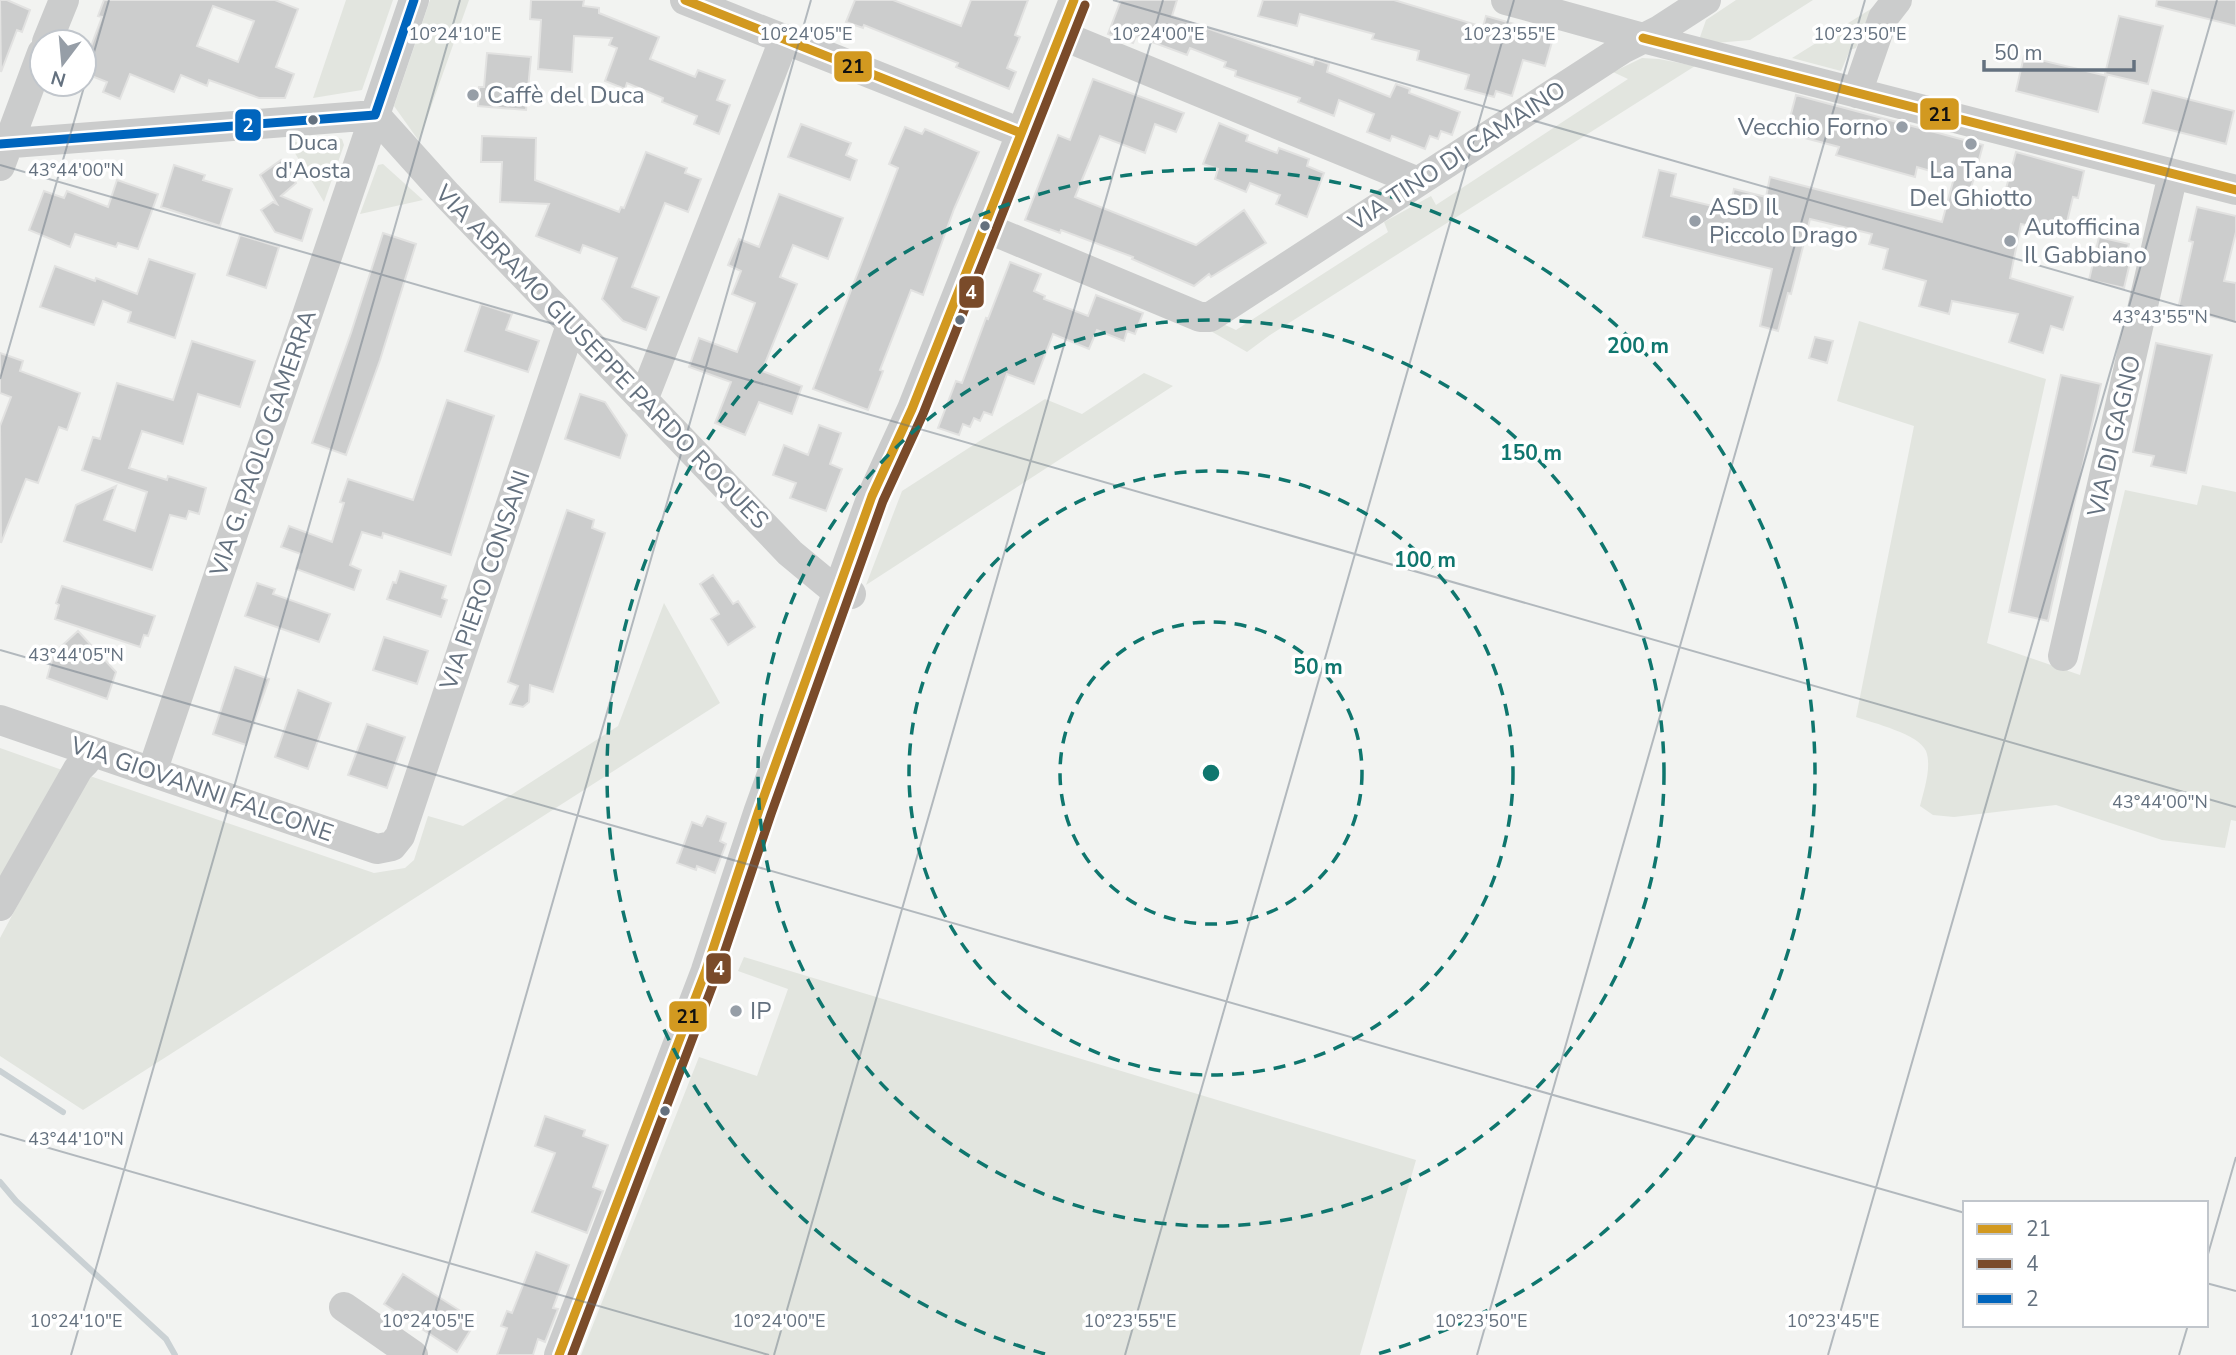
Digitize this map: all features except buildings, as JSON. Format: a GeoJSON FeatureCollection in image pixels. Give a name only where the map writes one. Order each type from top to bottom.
{"type":"FeatureCollection","features":[{"type":"Feature","properties":{"kind":"street"},"geometry":{"type":"LineString","coordinates":[[53,28],[64,0]]}},
{"type":"Feature","properties":{"kind":"street","name":"VIA G. PAOLO GAMERRA"},"geometry":{"type":"LineString","coordinates":[[152,772],[414,0]]}},
{"type":"Feature","properties":{"kind":"street"},"geometry":{"type":"LineString","coordinates":[[685,0],[1021,133]]}},
{"type":"Feature","properties":{"kind":"street"},"geometry":{"type":"LineString","coordinates":[[559,1355],[706,971],[770,814],[844,592],[872,496],[912,409],[1074,0]]}},
{"type":"Feature","properties":{"kind":"street"},"geometry":{"type":"LineString","coordinates":[[1506,0],[1643,38],[2236,190]]}},
{"type":"Feature","properties":{"kind":"street","name":"VIA TINO DI CAMAINO"},"geometry":{"type":"LineString","coordinates":[[984,228],[1200,317],[1210,317],[1416,181],[1706,0]]}},
{"type":"Feature","properties":{"kind":"street"},"geometry":{"type":"LineString","coordinates":[[1857,93],[1883,18],[1897,0]]}},
{"type":"Feature","properties":{"kind":"street"},"geometry":{"type":"LineString","coordinates":[[1061,35],[1416,181]]}},
{"type":"Feature","properties":{"kind":"street"},"geometry":{"type":"LineString","coordinates":[[643,400],[783,40]]}},
{"type":"Feature","properties":{"kind":"street"},"geometry":{"type":"LineString","coordinates":[[28,88],[3,151],[375,115]]}},
{"type":"Feature","properties":{"kind":"street","name":"VIA ABRAMO GIUSEPPE PARDO ROQUES"},"geometry":{"type":"LineString","coordinates":[[375,115],[447,195],[790,553],[816,576],[844,592]]}},
{"type":"Feature","properties":{"kind":"street","name":"VIA DI GAGNO"},"geometry":{"type":"LineString","coordinates":[[2063,656],[2173,174]]}},
{"type":"Feature","properties":{"kind":"street","name":"VIA PIERO CONSANI"},"geometry":{"type":"LineString","coordinates":[[400,836],[571,325]]}},
{"type":"Feature","properties":{"kind":"street","name":"VIA GIOVANNI FALCONE"},"geometry":{"type":"LineString","coordinates":[[0,720],[377,849],[392,846],[400,836]]}},
{"type":"Feature","properties":{"kind":"street"},"geometry":{"type":"LineString","coordinates":[[0,906],[78,769],[85,762]]}},
{"type":"Feature","properties":{"kind":"street"},"geometry":{"type":"LineString","coordinates":[[344,1307],[413,1355]]}},
{"type":"Feature","properties":{"kind":"shaded area"},"geometry":{"type":"Polygon","coordinates":[[[346,0],[393,0],[362,90],[313,98],[346,0]]]}},
{"type":"Feature","properties":{"kind":"shaded area"},"geometry":{"type":"Polygon","coordinates":[[[430,0],[469,0],[419,141],[394,106],[430,0]]]}},
{"type":"Feature","properties":{"kind":"shaded area"},"geometry":{"type":"Polygon","coordinates":[[[1736,0],[1813,0],[1750,40],[1704,44],[1700,37],[1706,20],[1736,0]]]}},
{"type":"Feature","properties":{"kind":"shaded area"},"geometry":{"type":"Polygon","coordinates":[[[1874,7],[1856,48],[1850,50],[1841,71],[1792,58],[1874,7]]]}},
{"type":"Feature","properties":{"kind":"shaded area"},"geometry":{"type":"Polygon","coordinates":[[[1642,58],[1695,66],[1247,352],[1209,330],[1221,323],[1236,330],[1388,232],[1384,222],[1431,196],[1436,205],[1628,79],[1613,72],[1642,58]]]}},
{"type":"Feature","properties":{"kind":"shaded area"},"geometry":{"type":"Polygon","coordinates":[[[334,137],[342,139],[344,145],[324,202],[289,143],[334,137]]]}},
{"type":"Feature","properties":{"kind":"shaded area"},"geometry":{"type":"Polygon","coordinates":[[[383,164],[423,200],[360,214],[378,165],[383,164]]]}},
{"type":"Feature","properties":{"kind":"shaded area"},"geometry":{"type":"Polygon","coordinates":[[[1859,321],[2046,379],[1987,643],[2080,675],[2125,490],[2197,505],[2202,485],[2236,492],[2236,821],[2231,820],[2225,848],[2162,840],[2056,805],[1954,817],[1933,815],[1920,806],[1928,764],[1928,757],[1922,745],[1895,730],[1856,717],[1914,426],[1837,401],[1859,321]]]}},
{"type":"Feature","properties":{"kind":"shaded area"},"geometry":{"type":"Polygon","coordinates":[[[1144,373],[1173,386],[866,585],[902,491],[1045,399],[1082,414],[1144,373]]]}},
{"type":"Feature","properties":{"kind":"shaded area"},"geometry":{"type":"Polygon","coordinates":[[[664,603],[720,703],[83,1110],[0,1056],[0,938],[87,775],[374,873],[405,868],[414,860],[428,816],[463,826],[618,726],[664,603]]]}},
{"type":"Feature","properties":{"kind":"shaded area"},"geometry":{"type":"Polygon","coordinates":[[[0,748],[65,771],[0,884],[0,748]]]}},
{"type":"Feature","properties":{"kind":"shaded area"},"geometry":{"type":"Polygon","coordinates":[[[744,957],[1416,1160],[1360,1355],[581,1355],[699,1057],[757,1076],[788,989],[738,971],[744,957]]]}},
{"type":"Feature","properties":{"kind":"waterway"},"geometry":{"type":"LineString","coordinates":[[0,1071],[63,1112]]}},
{"type":"Feature","properties":{"kind":"waterway"},"geometry":{"type":"LineString","coordinates":[[0,1182],[16,1201],[166,1339],[175,1355]]}},
{"type":"Feature","properties":{"kind":"transit line","name":"2"},"geometry":{"type":"LineString","coordinates":[[0,144],[375,115],[414,0]]}},
{"type":"Feature","properties":{"kind":"transit line","name":"21"},"geometry":{"type":"LineString","coordinates":[[685,0],[1021,133]]}},
{"type":"Feature","properties":{"kind":"transit line","name":"21"},"geometry":{"type":"LineString","coordinates":[[559,1355],[706,970],[759,810],[872,496],[912,409],[1074,0]]}},
{"type":"Feature","properties":{"kind":"transit line","name":"4"},"geometry":{"type":"LineString","coordinates":[[572,1355],[717,974],[883,501],[923,414],[1085,5]]}},
{"type":"Feature","properties":{"kind":"transit line","name":"21"},"geometry":{"type":"LineString","coordinates":[[1643,38],[2236,190]]}},
{"type":"Feature","properties":{"kind":"place","name":"Caffè del Duca"},"geometry":{"type":"Point","coordinates":[473,95]}},
{"type":"Feature","properties":{"kind":"place","name":"Duca d'Aosta"},"geometry":{"type":"Point","coordinates":[313,120]}},
{"type":"Feature","properties":{"kind":"place","name":"Vecchio Forno"},"geometry":{"type":"Point","coordinates":[1902,127]}},
{"type":"Feature","properties":{"kind":"place","name":"La Tana Del Ghiotto"},"geometry":{"type":"Point","coordinates":[1971,144]}},
{"type":"Feature","properties":{"kind":"place","name":"ASD Il Piccolo Drago"},"geometry":{"type":"Point","coordinates":[1695,221]}},
{"type":"Feature","properties":{"kind":"place","name":"Autofficina Il Gabbiano"},"geometry":{"type":"Point","coordinates":[2010,241]}},
{"type":"Feature","properties":{"kind":"place","name":"IP"},"geometry":{"type":"Point","coordinates":[736,1011]}}]}
